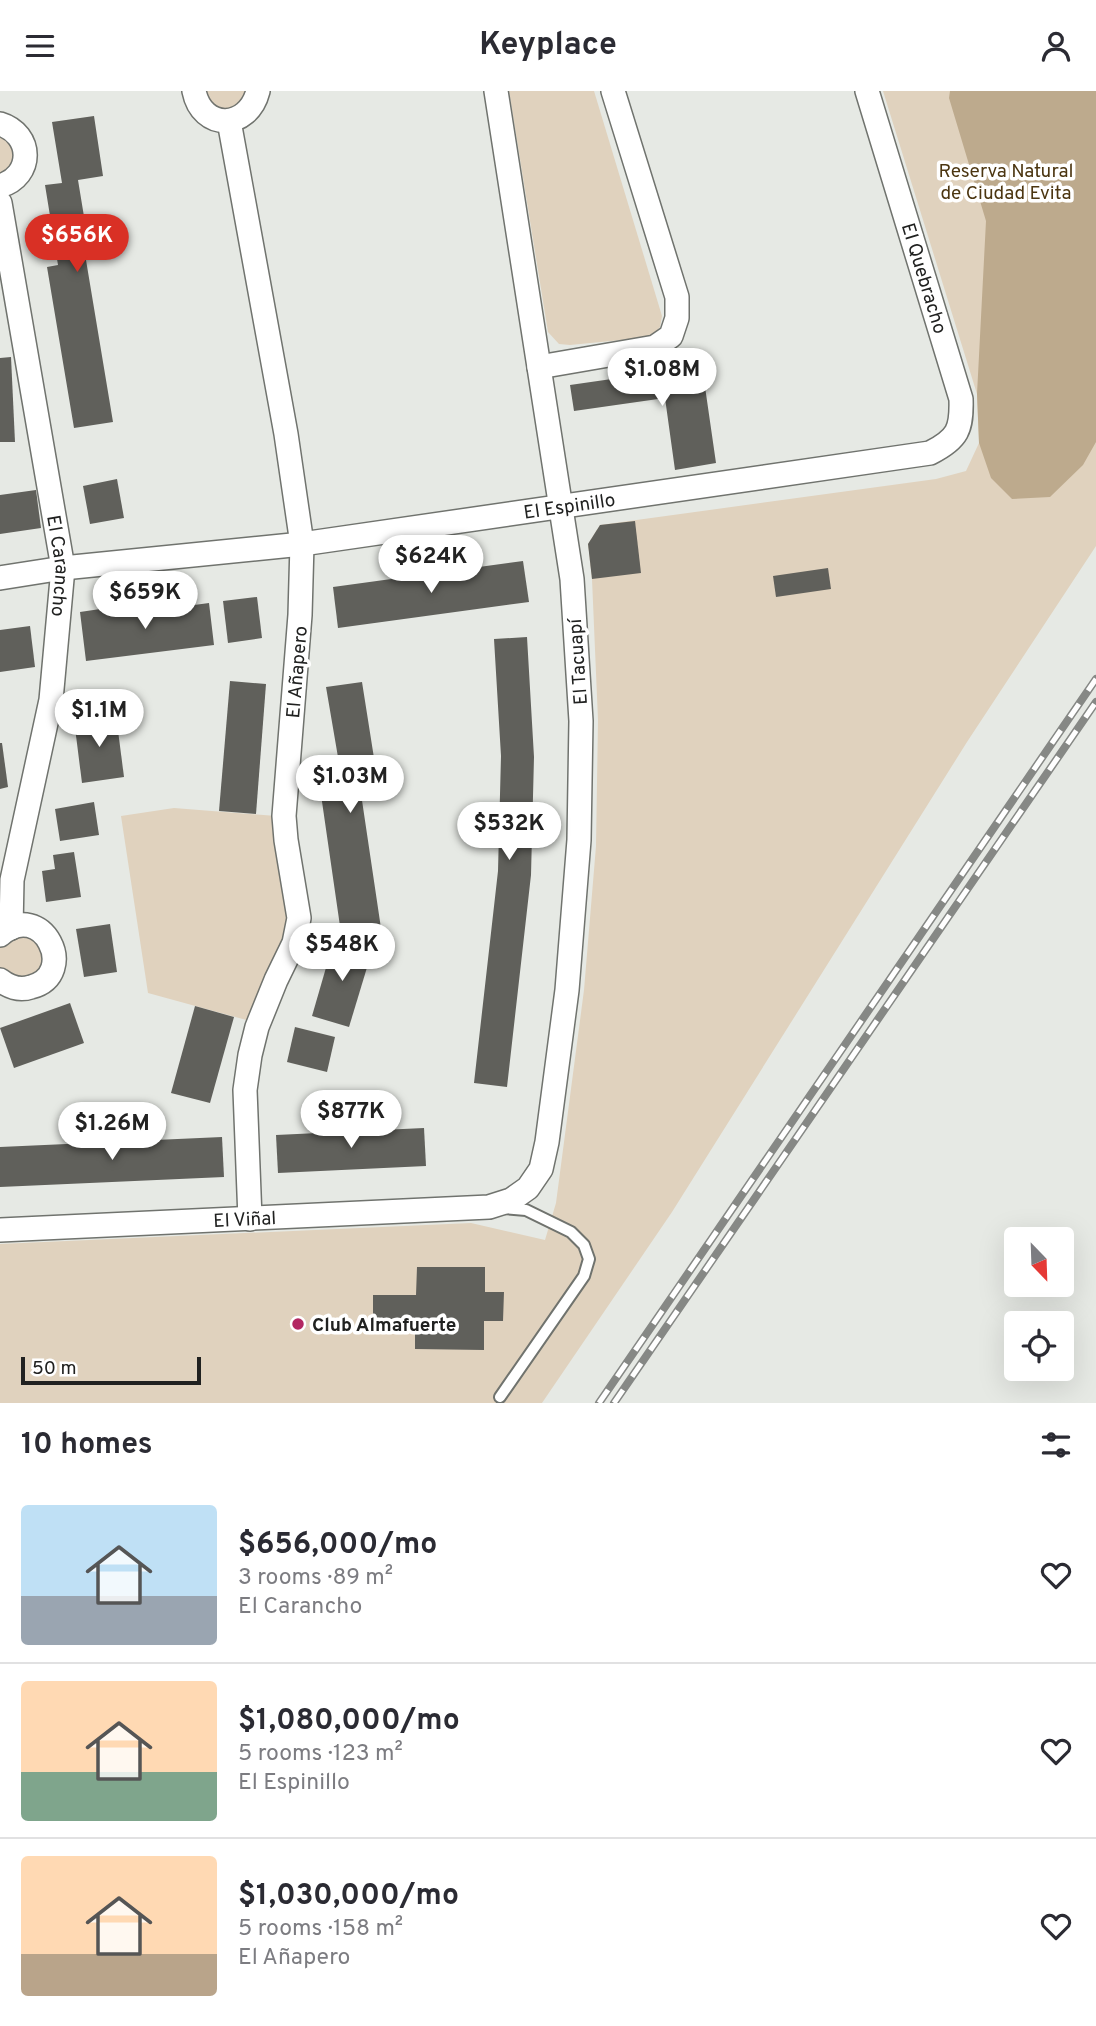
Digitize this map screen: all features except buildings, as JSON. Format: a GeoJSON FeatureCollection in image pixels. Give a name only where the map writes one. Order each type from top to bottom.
{"type":"FeatureCollection","features":[{"type":"Feature","properties":{"kind":"street"},"geometry":{"type":"LineString","coordinates":[[194,91],[201,110],[218,120],[229,121],[240,118],[249,111],[258,91]]}},
{"type":"Feature","properties":{"kind":"street","name":"El Tacuapí"},"geometry":{"type":"LineString","coordinates":[[489,1207],[511,1200],[528,1188],[541,1169],[547,1142],[567,990],[579,840],[581,721],[572,579],[496,91]]}},
{"type":"Feature","properties":{"kind":"street"},"geometry":{"type":"LineString","coordinates":[[539,366],[655,347],[671,336],[677,318],[677,297],[613,91]]}},
{"type":"Feature","properties":{"kind":"street","name":"El Quebracho"},"geometry":{"type":"LineString","coordinates":[[867,91],[961,399],[962,420],[957,434],[946,446],[930,453]]}},
{"type":"Feature","properties":{"kind":"street","name":"El Añapero"},"geometry":{"type":"LineString","coordinates":[[229,121],[286,434],[302,544],[300,615],[284,816],[299,918],[294,943],[275,980],[257,1027],[250,1055],[245,1090],[250,1219]]}},
{"type":"Feature","properties":{"kind":"street"},"geometry":{"type":"LineString","coordinates":[[0,124],[17,133],[25,152],[21,171],[15,178],[0,186]]}},
{"type":"Feature","properties":{"kind":"street","name":"El Carancho"},"geometry":{"type":"LineString","coordinates":[[0,203],[62,568],[51,700],[12,880],[5,931],[21,925],[41,931],[49,938],[54,959],[52,970],[37,986],[15,988],[0,979]]}},
{"type":"Feature","properties":{"kind":"street","name":"El Espinillo"},"geometry":{"type":"LineString","coordinates":[[0,577],[62,568],[302,544],[930,453]]}},
{"type":"Feature","properties":{"kind":"street","name":"El Viñal"},"geometry":{"type":"LineString","coordinates":[[0,1230],[489,1207]]}},
{"type":"Feature","properties":{"kind":"lane"},"geometry":{"type":"LineString","coordinates":[[489,1207],[526,1210],[551,1221],[571,1232],[584,1245],[589,1259],[584,1276],[500,1397]]}},
{"type":"Feature","properties":{"kind":"green space"},"geometry":{"type":"Polygon","coordinates":[[[200,91],[251,91],[248,101],[219,114],[200,91]]]}},
{"type":"Feature","properties":{"kind":"green space"},"geometry":{"type":"Polygon","coordinates":[[[509,91],[594,91],[662,316],[660,327],[652,337],[570,345],[559,344],[548,332],[509,91]]]}},
{"type":"Feature","properties":{"kind":"green space","name":"Reserva Natural de Ciudad Evita"},"geometry":{"type":"Polygon","coordinates":[[[883,91],[1096,91],[1096,546],[967,742],[672,1212],[542,1403],[0,1403],[0,1244],[471,1223],[545,1240],[556,1203],[584,990],[596,846],[598,720],[588,544],[600,525],[936,479],[966,471],[979,443],[977,394],[883,91]]]}},
{"type":"Feature","properties":{"kind":"green space","name":"Reserva Natural de Ciudad Evita"},"geometry":{"type":"Polygon","coordinates":[[[950,91],[1096,91],[1096,442],[1083,465],[1050,497],[1012,499],[991,478],[979,443],[977,394],[986,221],[949,98],[950,91]]]}},
{"type":"Feature","properties":{"kind":"green space"},"geometry":{"type":"Polygon","coordinates":[[[0,130],[19,158],[0,179],[0,130]]]}},
{"type":"Feature","properties":{"kind":"green space"},"geometry":{"type":"Polygon","coordinates":[[[174,808],[276,816],[291,919],[285,941],[250,1021],[148,993],[121,816],[174,808]]]}},
{"type":"Feature","properties":{"kind":"green space"},"geometry":{"type":"Polygon","coordinates":[[[14,934],[38,937],[45,969],[24,983],[0,969],[0,946],[14,934]]]}},
{"type":"Feature","properties":{"kind":"railway"},"geometry":{"type":"LineString","coordinates":[[599,1403],[1096,679]]}},
{"type":"Feature","properties":{"kind":"railway"},"geometry":{"type":"LineString","coordinates":[[614,1403],[1096,702]]}},
{"type":"Feature","properties":{"kind":"place","name":"Club Almafuerte"},"geometry":{"type":"Point","coordinates":[298,1324]}}]}
